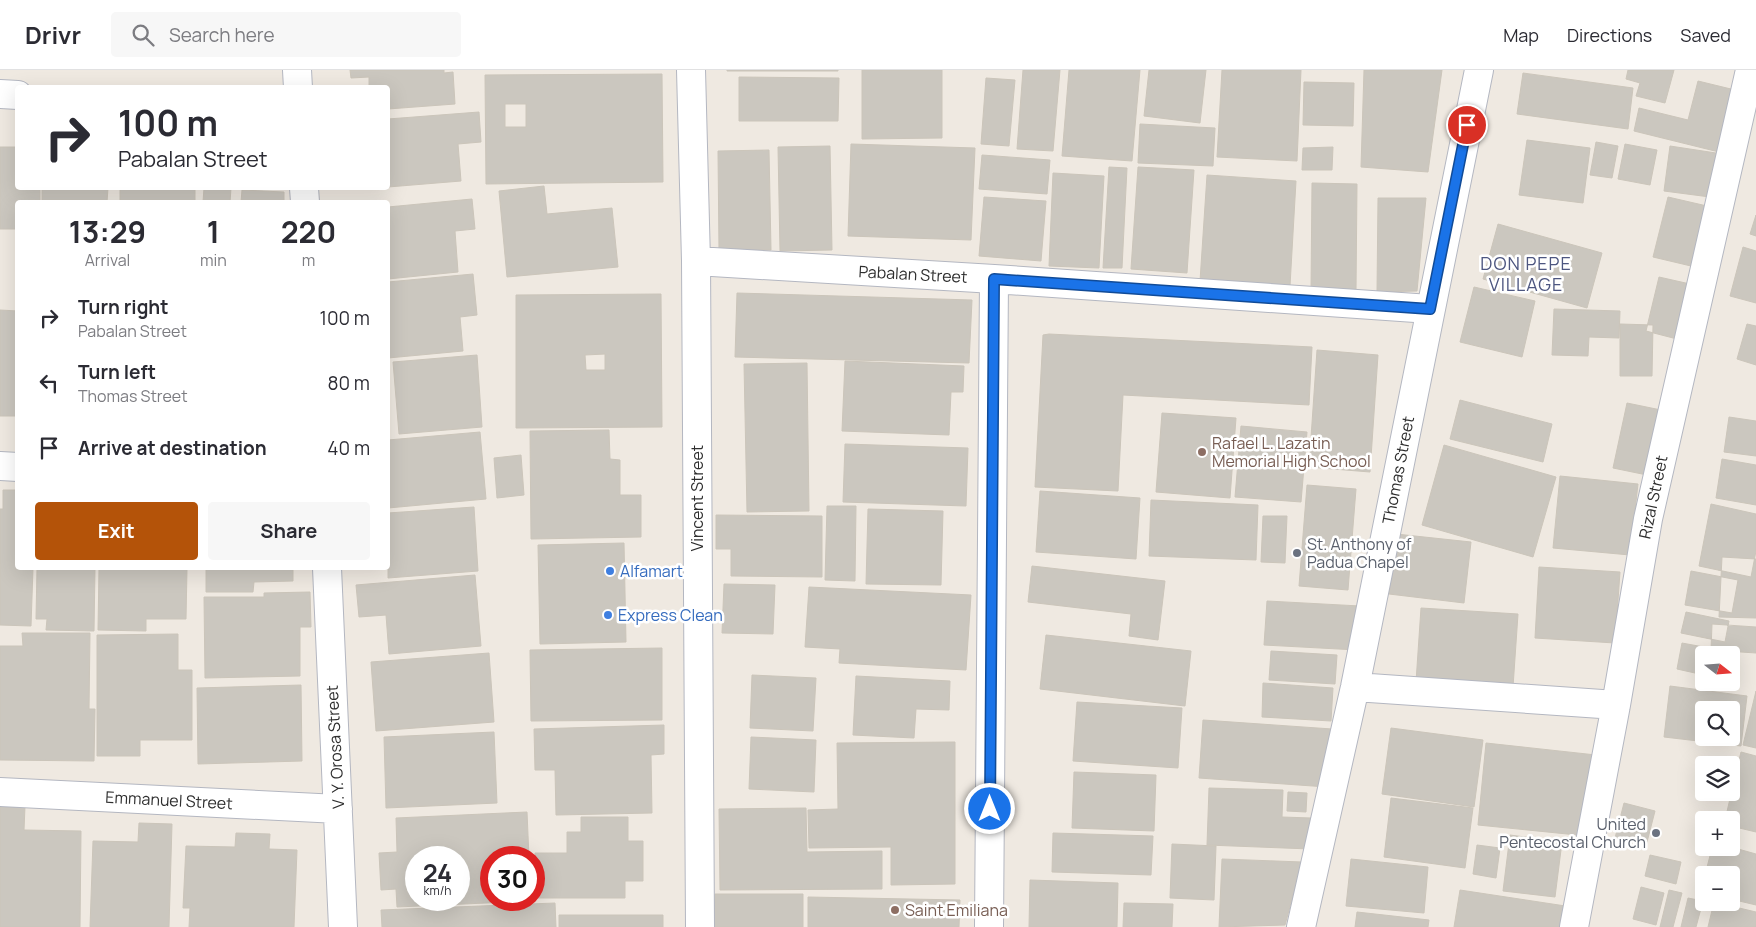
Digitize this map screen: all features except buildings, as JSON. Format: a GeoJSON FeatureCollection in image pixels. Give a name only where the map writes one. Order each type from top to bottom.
{"type":"FeatureCollection","features":[{"type":"Feature","properties":{"kind":"street"},"geometry":{"type":"LineString","coordinates":[[297,70],[298,85]]}},
{"type":"Feature","properties":{"kind":"street","name":"Vincent Street"},"geometry":{"type":"LineString","coordinates":[[691,70],[696,261],[700,927]]}},
{"type":"Feature","properties":{"kind":"street","name":"Thomas Street"},"geometry":{"type":"LineString","coordinates":[[1301,927],[1355,687],[1478,70]]}},
{"type":"Feature","properties":{"kind":"street","name":"Rizal Street"},"geometry":{"type":"LineString","coordinates":[[1574,927],[1616,705],[1648,519],[1750,70]]}},
{"type":"Feature","properties":{"kind":"street"},"geometry":{"type":"LineString","coordinates":[[0,94],[15,95]]}},
{"type":"Feature","properties":{"kind":"street","name":"Pabalan Street"},"geometry":{"type":"LineString","coordinates":[[696,261],[1430,309]]}},
{"type":"Feature","properties":{"kind":"street"},"geometry":{"type":"LineString","coordinates":[[989,927],[994,279]]}},
{"type":"Feature","properties":{"kind":"street"},"geometry":{"type":"LineString","coordinates":[[0,466],[15,467]]}},
{"type":"Feature","properties":{"kind":"street","name":"V. Y. Orosa Street"},"geometry":{"type":"LineString","coordinates":[[327,570],[344,927]]}},
{"type":"Feature","properties":{"kind":"street"},"geometry":{"type":"LineString","coordinates":[[1355,687],[1616,705]]}},
{"type":"Feature","properties":{"kind":"street","name":"Emmanuel Street"},"geometry":{"type":"LineString","coordinates":[[0,792],[338,808]]}},
{"type":"Feature","properties":{"kind":"place","name":"Rafael L. Lazatin Memorial High School"},"geometry":{"type":"Point","coordinates":[1202,452]}},
{"type":"Feature","properties":{"kind":"place","name":"St. Anthony of Padua Chapel"},"geometry":{"type":"Point","coordinates":[1297,553]}},
{"type":"Feature","properties":{"kind":"place","name":"Alfamart"},"geometry":{"type":"Point","coordinates":[610,571]}},
{"type":"Feature","properties":{"kind":"place","name":"Express Clean"},"geometry":{"type":"Point","coordinates":[608,615]}},
{"type":"Feature","properties":{"kind":"place","name":"United Pentecostal Church"},"geometry":{"type":"Point","coordinates":[1656,833]}},
{"type":"Feature","properties":{"kind":"place","name":"Saint Emiliana"},"geometry":{"type":"Point","coordinates":[895,910]}},
{"type":"Feature","properties":{"kind":"district","name":"DON PEPE VILLAGE"},"geometry":{"type":"Point","coordinates":[1526,274]}},
{"type":"Feature","properties":{"kind":"route"},"geometry":{"type":"LineString","coordinates":[[990,809],[994,279],[1430,309],[1467,125]]}}]}
